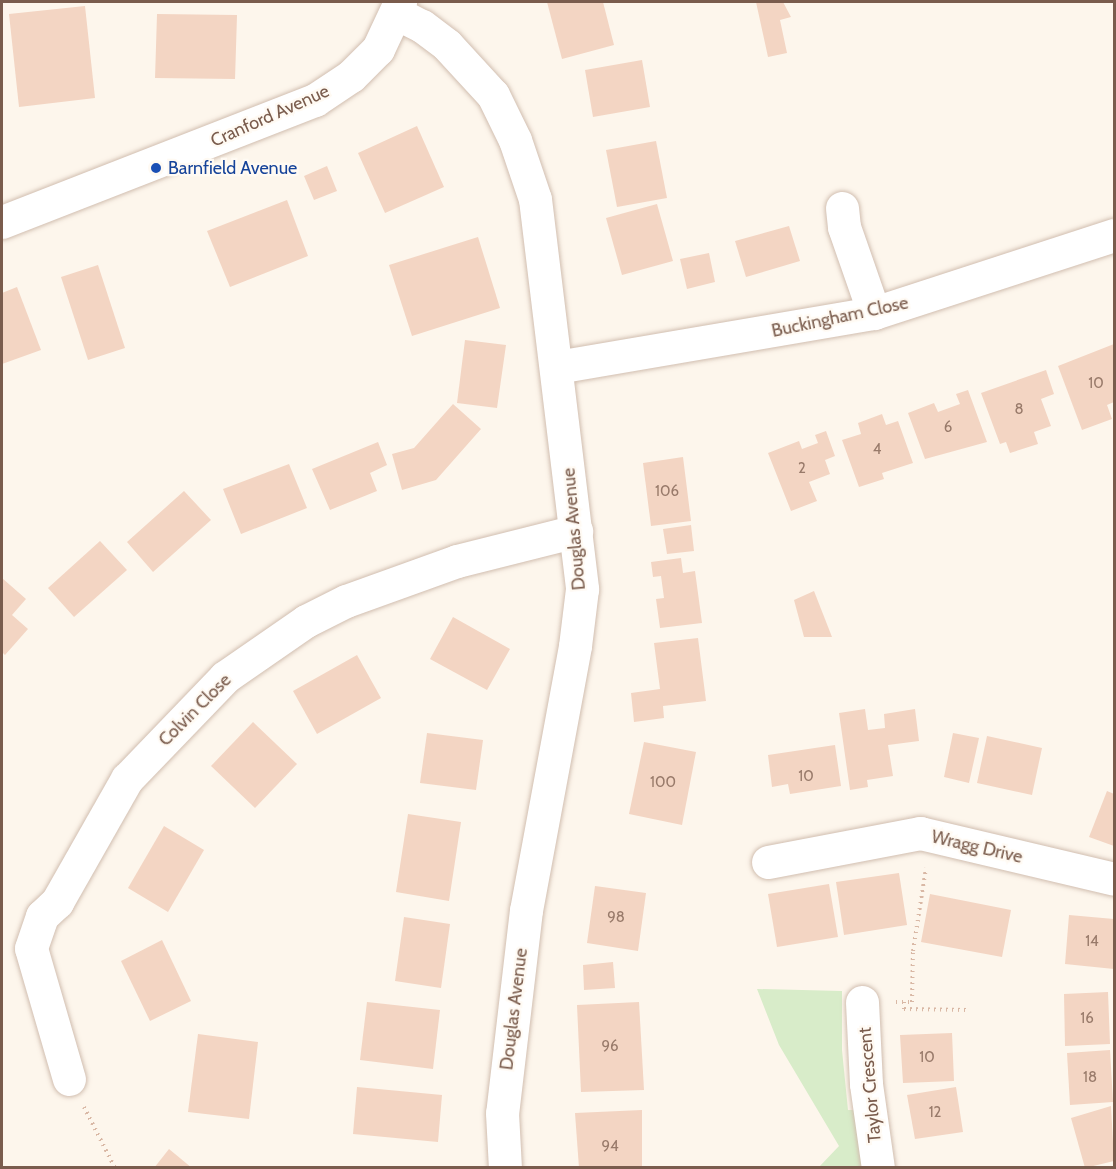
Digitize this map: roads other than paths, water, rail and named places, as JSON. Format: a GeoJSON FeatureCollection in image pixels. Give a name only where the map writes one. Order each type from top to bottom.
{"type":"FeatureCollection","features":[{"type":"Feature","properties":{"kind":"street","name":"Cranford Avenue"},"geometry":{"type":"LineString","coordinates":[[2,222],[315,100],[351,76],[378,50],[398,7]]}},
{"type":"Feature","properties":{"kind":"street","name":"Douglas Avenue"},"geometry":{"type":"LineString","coordinates":[[398,7],[447,45],[493,95],[515,140],[535,199],[543,285],[557,367],[582,589],[575,646],[526,910],[502,1113],[505,1167]]}},
{"type":"Feature","properties":{"kind":"street"},"geometry":{"type":"LineString","coordinates":[[842,208],[844,227],[874,313]]}},
{"type":"Feature","properties":{"kind":"street","name":"Buckingham Close"},"geometry":{"type":"LineString","coordinates":[[557,367],[874,313],[1114,235]]}},
{"type":"Feature","properties":{"kind":"street","name":"Colvin Close"},"geometry":{"type":"LineString","coordinates":[[69,1079],[31,948],[42,916],[57,902],[128,779],[225,676],[306,621],[346,601],[457,561],[576,531]]}},
{"type":"Feature","properties":{"kind":"street","name":"Wragg Drive"},"geometry":{"type":"LineString","coordinates":[[768,862],[920,833],[1114,879]]}},
{"type":"Feature","properties":{"kind":"street","name":"Taylor Crescent"},"geometry":{"type":"LineString","coordinates":[[862,1002],[866,1084],[878,1167]]}},
{"type":"Feature","properties":{"kind":"place","name":"Barnfield Avenue"},"geometry":{"type":"Point","coordinates":[156,168]}}]}
